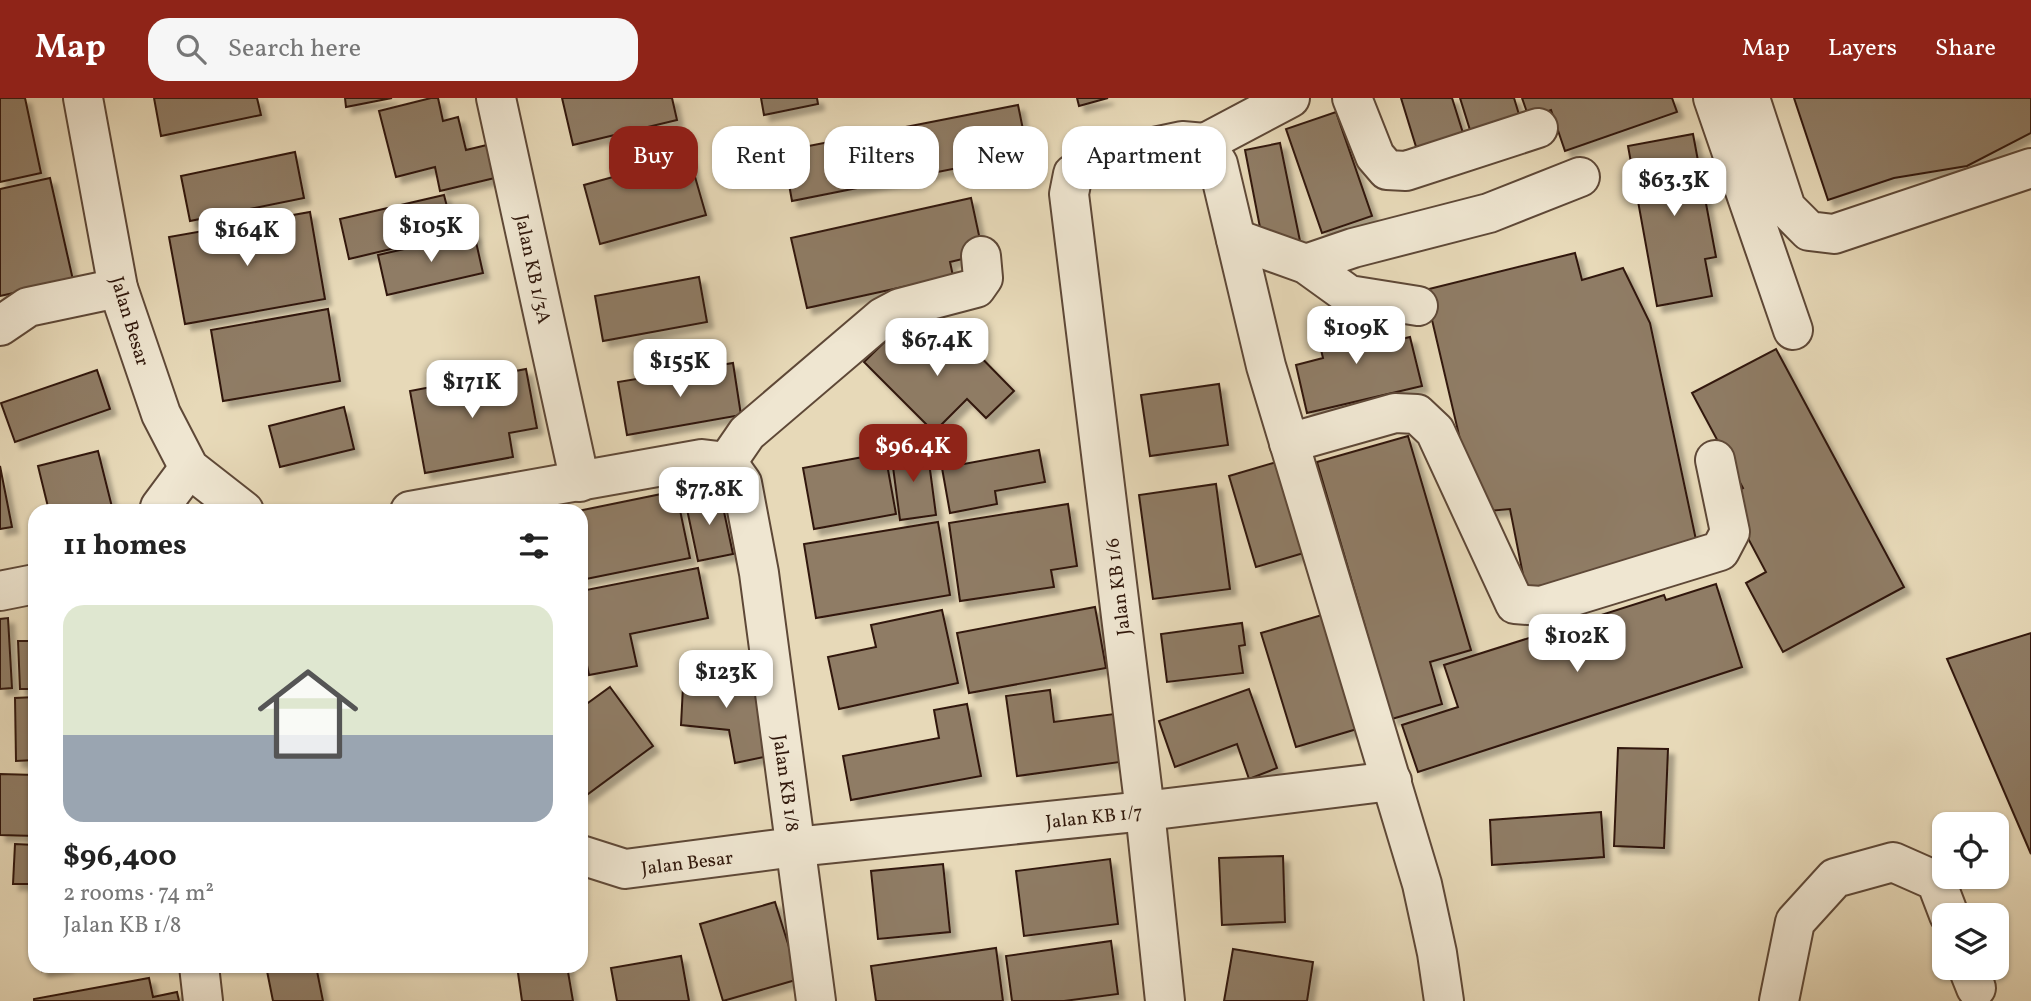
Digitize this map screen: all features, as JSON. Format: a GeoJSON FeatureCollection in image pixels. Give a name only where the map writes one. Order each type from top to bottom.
{"type":"FeatureCollection","features":[{"type":"Feature","properties":{"kind":"street","name":"Jalan Besar"},"geometry":{"type":"LineString","coordinates":[[83,98],[118,288],[161,414],[189,468],[235,504]]}},
{"type":"Feature","properties":{"kind":"street","name":"Jalan KB 1/3A"},"geometry":{"type":"LineString","coordinates":[[496,98],[580,482]]}},
{"type":"Feature","properties":{"kind":"street"},"geometry":{"type":"LineString","coordinates":[[1226,132],[1290,98]]}},
{"type":"Feature","properties":{"kind":"street"},"geometry":{"type":"LineString","coordinates":[[1352,98],[1375,156],[1387,170],[1406,171],[1538,128]]}},
{"type":"Feature","properties":{"kind":"street"},"geometry":{"type":"LineString","coordinates":[[1713,98],[1793,330]]}},
{"type":"Feature","properties":{"kind":"street"},"geometry":{"type":"LineString","coordinates":[[1750,98],[1786,208],[1809,231],[1834,234],[2031,167]]}},
{"type":"Feature","properties":{"kind":"street"},"geometry":{"type":"LineString","coordinates":[[1306,264],[1353,248],[1489,213],[1580,177]]}},
{"type":"Feature","properties":{"kind":"street","name":"Jalan KB 1/6"},"geometry":{"type":"LineString","coordinates":[[1070,189],[1145,811],[1165,1001]]}},
{"type":"Feature","properties":{"kind":"street"},"geometry":{"type":"LineString","coordinates":[[1224,189],[1266,366],[1422,884],[1444,1001]]}},
{"type":"Feature","properties":{"kind":"street"},"geometry":{"type":"LineString","coordinates":[[1236,239],[1306,264],[1349,295],[1418,306]]}},
{"type":"Feature","properties":{"kind":"street"},"geometry":{"type":"LineString","coordinates":[[451,504],[702,459],[734,472],[747,433],[883,317],[900,308],[976,289],[982,278],[981,256]]}},
{"type":"Feature","properties":{"kind":"street"},"geometry":{"type":"LineString","coordinates":[[0,326],[28,307],[118,288]]}},
{"type":"Feature","properties":{"kind":"street"},"geometry":{"type":"LineString","coordinates":[[1289,443],[1395,413],[1418,414],[1435,431],[1516,604],[1541,606],[1720,551],[1731,532],[1715,460]]}},
{"type":"Feature","properties":{"kind":"street"},"geometry":{"type":"LineString","coordinates":[[162,504],[189,468]]}},
{"type":"Feature","properties":{"kind":"street","name":"Jalan KB 1/8"},"geometry":{"type":"LineString","coordinates":[[734,472],[759,573],[816,1001]]}},
{"type":"Feature","properties":{"kind":"street"},"geometry":{"type":"LineString","coordinates":[[0,591],[28,585]]}},
{"type":"Feature","properties":{"kind":"street","name":"Jalan KB 1/7"},"geometry":{"type":"LineString","coordinates":[[795,847],[1145,811],[1392,781]]}},
{"type":"Feature","properties":{"kind":"street","name":"Jalan Besar"},"geometry":{"type":"LineString","coordinates":[[588,857],[625,869],[795,847]]}},
{"type":"Feature","properties":{"kind":"street"},"geometry":{"type":"LineString","coordinates":[[1779,1001],[1795,922],[1835,878],[1893,862],[1936,881],[1944,903]]}},
{"type":"Feature","properties":{"kind":"street"},"geometry":{"type":"LineString","coordinates":[[200,973],[203,1001]]}},
{"type":"Feature","properties":{"kind":"building"},"geometry":{"type":"Polygon","coordinates":[[[0,98],[25,98],[41,173],[0,182],[0,98]]]}},
{"type":"Feature","properties":{"kind":"building"},"geometry":{"type":"Polygon","coordinates":[[[154,98],[257,98],[261,115],[161,136],[154,98]]]}},
{"type":"Feature","properties":{"kind":"building"},"geometry":{"type":"Polygon","coordinates":[[[345,98],[392,98],[346,107],[345,98]]]}},
{"type":"Feature","properties":{"kind":"building"},"geometry":{"type":"Polygon","coordinates":[[[438,98],[443,121],[458,117],[466,150],[491,144],[499,177],[440,191],[435,167],[396,177],[379,111],[438,98]]]}},
{"type":"Feature","properties":{"kind":"building"},"geometry":{"type":"Polygon","coordinates":[[[562,98],[672,98],[677,120],[652,126],[609,126],[609,136],[573,145],[562,98]]]}},
{"type":"Feature","properties":{"kind":"building"},"geometry":{"type":"Polygon","coordinates":[[[761,98],[817,98],[818,104],[764,115],[761,98]]]}},
{"type":"Feature","properties":{"kind":"building"},"geometry":{"type":"Polygon","coordinates":[[[1077,98],[1108,98],[1079,106],[1077,98]]]}},
{"type":"Feature","properties":{"kind":"building"},"geometry":{"type":"Polygon","coordinates":[[[1401,98],[1452,98],[1468,149],[1421,163],[1401,98]]]}},
{"type":"Feature","properties":{"kind":"building"},"geometry":{"type":"Polygon","coordinates":[[[1460,98],[1514,98],[1524,131],[1475,146],[1460,98]]]}},
{"type":"Feature","properties":{"kind":"building"},"geometry":{"type":"Polygon","coordinates":[[[1522,98],[1672,98],[1677,112],[1565,151],[1551,110],[1529,118],[1522,98]]]}},
{"type":"Feature","properties":{"kind":"building"},"geometry":{"type":"Polygon","coordinates":[[[1794,98],[2031,98],[2031,133],[1967,166],[1894,178],[1828,200],[1794,98]]]}},
{"type":"Feature","properties":{"kind":"building"},"geometry":{"type":"Polygon","coordinates":[[[1018,105],[1022,126],[953,126],[953,169],[939,172],[939,126],[911,126],[1018,105]]]}},
{"type":"Feature","properties":{"kind":"building"},"geometry":{"type":"Polygon","coordinates":[[[1336,112],[1372,216],[1322,233],[1286,129],[1336,112]]]}},
{"type":"Feature","properties":{"kind":"building"},"geometry":{"type":"Polygon","coordinates":[[[1693,134],[1716,257],[1705,259],[1712,296],[1657,306],[1628,146],[1693,134]]]}},
{"type":"Feature","properties":{"kind":"building"},"geometry":{"type":"Polygon","coordinates":[[[824,143],[824,189],[852,189],[792,201],[790,189],[810,189],[810,146],[824,143]]]}},
{"type":"Feature","properties":{"kind":"building"},"geometry":{"type":"Polygon","coordinates":[[[1280,143],[1300,241],[1264,248],[1245,150],[1280,143]]]}},
{"type":"Feature","properties":{"kind":"building"},"geometry":{"type":"Polygon","coordinates":[[[295,152],[304,198],[190,221],[181,176],[295,152]]]}},
{"type":"Feature","properties":{"kind":"building"},"geometry":{"type":"Polygon","coordinates":[[[50,178],[73,280],[0,296],[0,189],[50,178]]]}},
{"type":"Feature","properties":{"kind":"building"},"geometry":{"type":"Polygon","coordinates":[[[609,178],[609,189],[698,187],[706,215],[600,244],[584,185],[609,178]]]}},
{"type":"Feature","properties":{"kind":"building"},"geometry":{"type":"Polygon","coordinates":[[[444,195],[454,234],[349,259],[340,219],[444,195]]]}},
{"type":"Feature","properties":{"kind":"building"},"geometry":{"type":"Polygon","coordinates":[[[971,198],[983,254],[950,262],[953,276],[807,308],[791,238],[971,198]]]}},
{"type":"Feature","properties":{"kind":"building"},"geometry":{"type":"Polygon","coordinates":[[[310,212],[325,299],[185,324],[169,237],[310,212]]]}},
{"type":"Feature","properties":{"kind":"building"},"geometry":{"type":"Polygon","coordinates":[[[474,233],[483,273],[387,295],[378,255],[474,233]]]}},
{"type":"Feature","properties":{"kind":"building"},"geometry":{"type":"Polygon","coordinates":[[[1575,253],[1582,280],[1623,268],[1650,323],[1699,554],[1527,595],[1510,509],[1477,512],[1425,290],[1575,253]]]}},
{"type":"Feature","properties":{"kind":"building"},"geometry":{"type":"Polygon","coordinates":[[[699,277],[707,322],[603,341],[595,296],[699,277]]]}},
{"type":"Feature","properties":{"kind":"building"},"geometry":{"type":"Polygon","coordinates":[[[328,309],[340,381],[223,401],[211,330],[328,309]]]}},
{"type":"Feature","properties":{"kind":"building"},"geometry":{"type":"Polygon","coordinates":[[[1367,313],[1375,345],[1410,337],[1422,386],[1307,413],[1296,365],[1323,358],[1315,325],[1367,313]]]}},
{"type":"Feature","properties":{"kind":"building"},"geometry":{"type":"Polygon","coordinates":[[[902,325],[937,361],[961,337],[1014,391],[986,418],[967,399],[934,432],[864,362],[902,325]]]}},
{"type":"Feature","properties":{"kind":"building"},"geometry":{"type":"Polygon","coordinates":[[[1776,349],[1904,587],[1783,652],[1746,583],[1766,572],[1726,497],[1743,488],[1692,393],[1776,349]]]}},
{"type":"Feature","properties":{"kind":"building"},"geometry":{"type":"Polygon","coordinates":[[[733,363],[741,415],[627,435],[618,382],[733,363]]]}},
{"type":"Feature","properties":{"kind":"building"},"geometry":{"type":"Polygon","coordinates":[[[526,369],[537,428],[509,433],[513,457],[425,473],[410,391],[526,369]]]}},
{"type":"Feature","properties":{"kind":"building"},"geometry":{"type":"Polygon","coordinates":[[[97,370],[110,409],[15,442],[1,403],[97,370]]]}},
{"type":"Feature","properties":{"kind":"building"},"geometry":{"type":"Polygon","coordinates":[[[1219,384],[1228,445],[1150,456],[1141,395],[1219,384]]]}},
{"type":"Feature","properties":{"kind":"building"},"geometry":{"type":"Polygon","coordinates":[[[344,407],[354,449],[280,467],[269,426],[344,407]]]}},
{"type":"Feature","properties":{"kind":"building"},"geometry":{"type":"Polygon","coordinates":[[[1408,436],[1471,650],[1430,662],[1442,704],[1392,719],[1317,462],[1408,436]]]}},
{"type":"Feature","properties":{"kind":"building"},"geometry":{"type":"Polygon","coordinates":[[[927,447],[936,515],[900,520],[891,452],[927,447]]]}},
{"type":"Feature","properties":{"kind":"building"},"geometry":{"type":"Polygon","coordinates":[[[1039,450],[1045,482],[995,491],[997,504],[950,513],[942,468],[1039,450]]]}},
{"type":"Feature","properties":{"kind":"building"},"geometry":{"type":"Polygon","coordinates":[[[98,451],[111,504],[47,504],[38,466],[98,451]]]}},
{"type":"Feature","properties":{"kind":"building"},"geometry":{"type":"Polygon","coordinates":[[[885,453],[896,514],[814,529],[803,468],[885,453]]]}},
{"type":"Feature","properties":{"kind":"building"},"geometry":{"type":"Polygon","coordinates":[[[1280,461],[1307,552],[1256,567],[1229,476],[1280,461]]]}},
{"type":"Feature","properties":{"kind":"building"},"geometry":{"type":"Polygon","coordinates":[[[0,466],[12,527],[0,529],[0,466]]]}},
{"type":"Feature","properties":{"kind":"building"},"geometry":{"type":"Polygon","coordinates":[[[1216,484],[1230,589],[1153,599],[1139,495],[1216,484]]]}},
{"type":"Feature","properties":{"kind":"building"},"geometry":{"type":"Polygon","coordinates":[[[676,491],[690,558],[588,579],[588,509],[676,491]]]}},
{"type":"Feature","properties":{"kind":"building"},"geometry":{"type":"Polygon","coordinates":[[[720,493],[733,554],[698,561],[685,500],[720,493]]]}},
{"type":"Feature","properties":{"kind":"building"},"geometry":{"type":"Polygon","coordinates":[[[1068,504],[1077,566],[1051,570],[1054,587],[960,601],[949,523],[1068,504]]]}},
{"type":"Feature","properties":{"kind":"building"},"geometry":{"type":"Polygon","coordinates":[[[938,522],[950,595],[816,618],[804,544],[938,522]]]}},
{"type":"Feature","properties":{"kind":"building"},"geometry":{"type":"Polygon","coordinates":[[[698,568],[708,618],[630,634],[637,666],[589,675],[588,590],[698,568]]]}},
{"type":"Feature","properties":{"kind":"building"},"geometry":{"type":"Polygon","coordinates":[[[1716,584],[1742,667],[1418,772],[1402,725],[1458,707],[1444,665],[1664,595],[1666,600],[1716,584]]]}},
{"type":"Feature","properties":{"kind":"building"},"geometry":{"type":"Polygon","coordinates":[[[1095,607],[1106,668],[969,693],[957,633],[1095,607]]]}},
{"type":"Feature","properties":{"kind":"building"},"geometry":{"type":"Polygon","coordinates":[[[942,610],[958,683],[839,709],[828,657],[876,647],[871,625],[942,610]]]}},
{"type":"Feature","properties":{"kind":"building"},"geometry":{"type":"Polygon","coordinates":[[[1322,615],[1357,729],[1296,747],[1261,633],[1322,615]]]}},
{"type":"Feature","properties":{"kind":"building"},"geometry":{"type":"Polygon","coordinates":[[[8,618],[12,688],[0,689],[0,619],[8,618]]]}},
{"type":"Feature","properties":{"kind":"building"},"geometry":{"type":"Polygon","coordinates":[[[1242,623],[1245,645],[1239,646],[1243,673],[1167,682],[1161,634],[1242,623]]]}},
{"type":"Feature","properties":{"kind":"building"},"geometry":{"type":"Polygon","coordinates":[[[2031,633],[2031,854],[1947,659],[2031,633]]]}},
{"type":"Feature","properties":{"kind":"building"},"geometry":{"type":"Polygon","coordinates":[[[18,641],[28,641],[28,689],[20,689],[18,641]]]}},
{"type":"Feature","properties":{"kind":"building"},"geometry":{"type":"Polygon","coordinates":[[[684,667],[757,680],[769,756],[735,763],[729,730],[681,725],[684,667]]]}},
{"type":"Feature","properties":{"kind":"building"},"geometry":{"type":"Polygon","coordinates":[[[610,687],[653,746],[588,794],[588,703],[610,687]]]}},
{"type":"Feature","properties":{"kind":"building"},"geometry":{"type":"Polygon","coordinates":[[[1249,689],[1277,768],[1249,779],[1237,744],[1175,767],[1159,721],[1249,689]]]}},
{"type":"Feature","properties":{"kind":"building"},"geometry":{"type":"Polygon","coordinates":[[[1050,690],[1054,722],[1114,714],[1120,762],[1017,776],[1006,696],[1050,690]]]}},
{"type":"Feature","properties":{"kind":"building"},"geometry":{"type":"Polygon","coordinates":[[[28,697],[28,760],[16,761],[15,698],[28,697]]]}},
{"type":"Feature","properties":{"kind":"building"},"geometry":{"type":"Polygon","coordinates":[[[967,704],[981,776],[851,800],[843,756],[939,738],[934,710],[967,704]]]}},
{"type":"Feature","properties":{"kind":"building"},"geometry":{"type":"Polygon","coordinates":[[[1618,748],[1668,749],[1664,848],[1614,846],[1618,748]]]}},
{"type":"Feature","properties":{"kind":"building"},"geometry":{"type":"Polygon","coordinates":[[[0,774],[28,775],[28,836],[0,835],[0,774]]]}},
{"type":"Feature","properties":{"kind":"building"},"geometry":{"type":"Polygon","coordinates":[[[1601,812],[1604,857],[1492,865],[1490,820],[1601,812]]]}},
{"type":"Feature","properties":{"kind":"building"},"geometry":{"type":"Polygon","coordinates":[[[15,844],[28,845],[28,884],[13,884],[15,844]]]}},
{"type":"Feature","properties":{"kind":"building"},"geometry":{"type":"Polygon","coordinates":[[[1283,856],[1285,922],[1222,925],[1219,858],[1283,856]]]}},
{"type":"Feature","properties":{"kind":"building"},"geometry":{"type":"Polygon","coordinates":[[[1110,859],[1118,924],[1024,936],[1016,871],[1110,859]]]}},
{"type":"Feature","properties":{"kind":"building"},"geometry":{"type":"Polygon","coordinates":[[[943,864],[950,932],[878,939],[871,871],[943,864]]]}},
{"type":"Feature","properties":{"kind":"building"},"geometry":{"type":"Polygon","coordinates":[[[775,902],[799,979],[723,1001],[700,924],[775,902]]]}},
{"type":"Feature","properties":{"kind":"building"},"geometry":{"type":"Polygon","coordinates":[[[1111,941],[1118,994],[1064,1001],[1012,1001],[1006,956],[1111,941]]]}},
{"type":"Feature","properties":{"kind":"building"},"geometry":{"type":"Polygon","coordinates":[[[996,948],[1003,1001],[876,1001],[871,966],[996,948]]]}},
{"type":"Feature","properties":{"kind":"building"},"geometry":{"type":"Polygon","coordinates":[[[1233,949],[1313,962],[1307,1001],[1224,1001],[1233,949]]]}},
{"type":"Feature","properties":{"kind":"building"},"geometry":{"type":"Polygon","coordinates":[[[681,956],[689,1001],[617,1001],[611,968],[681,956]]]}},
{"type":"Feature","properties":{"kind":"building"},"geometry":{"type":"Polygon","coordinates":[[[267,973],[317,973],[323,1001],[273,1001],[267,973]]]}},
{"type":"Feature","properties":{"kind":"building"},"geometry":{"type":"Polygon","coordinates":[[[518,973],[568,973],[573,1001],[522,1001],[518,973]]]}},
{"type":"Feature","properties":{"kind":"building"},"geometry":{"type":"Polygon","coordinates":[[[149,978],[153,997],[177,992],[179,1001],[34,1001],[34,999],[149,978]]]}}]}
